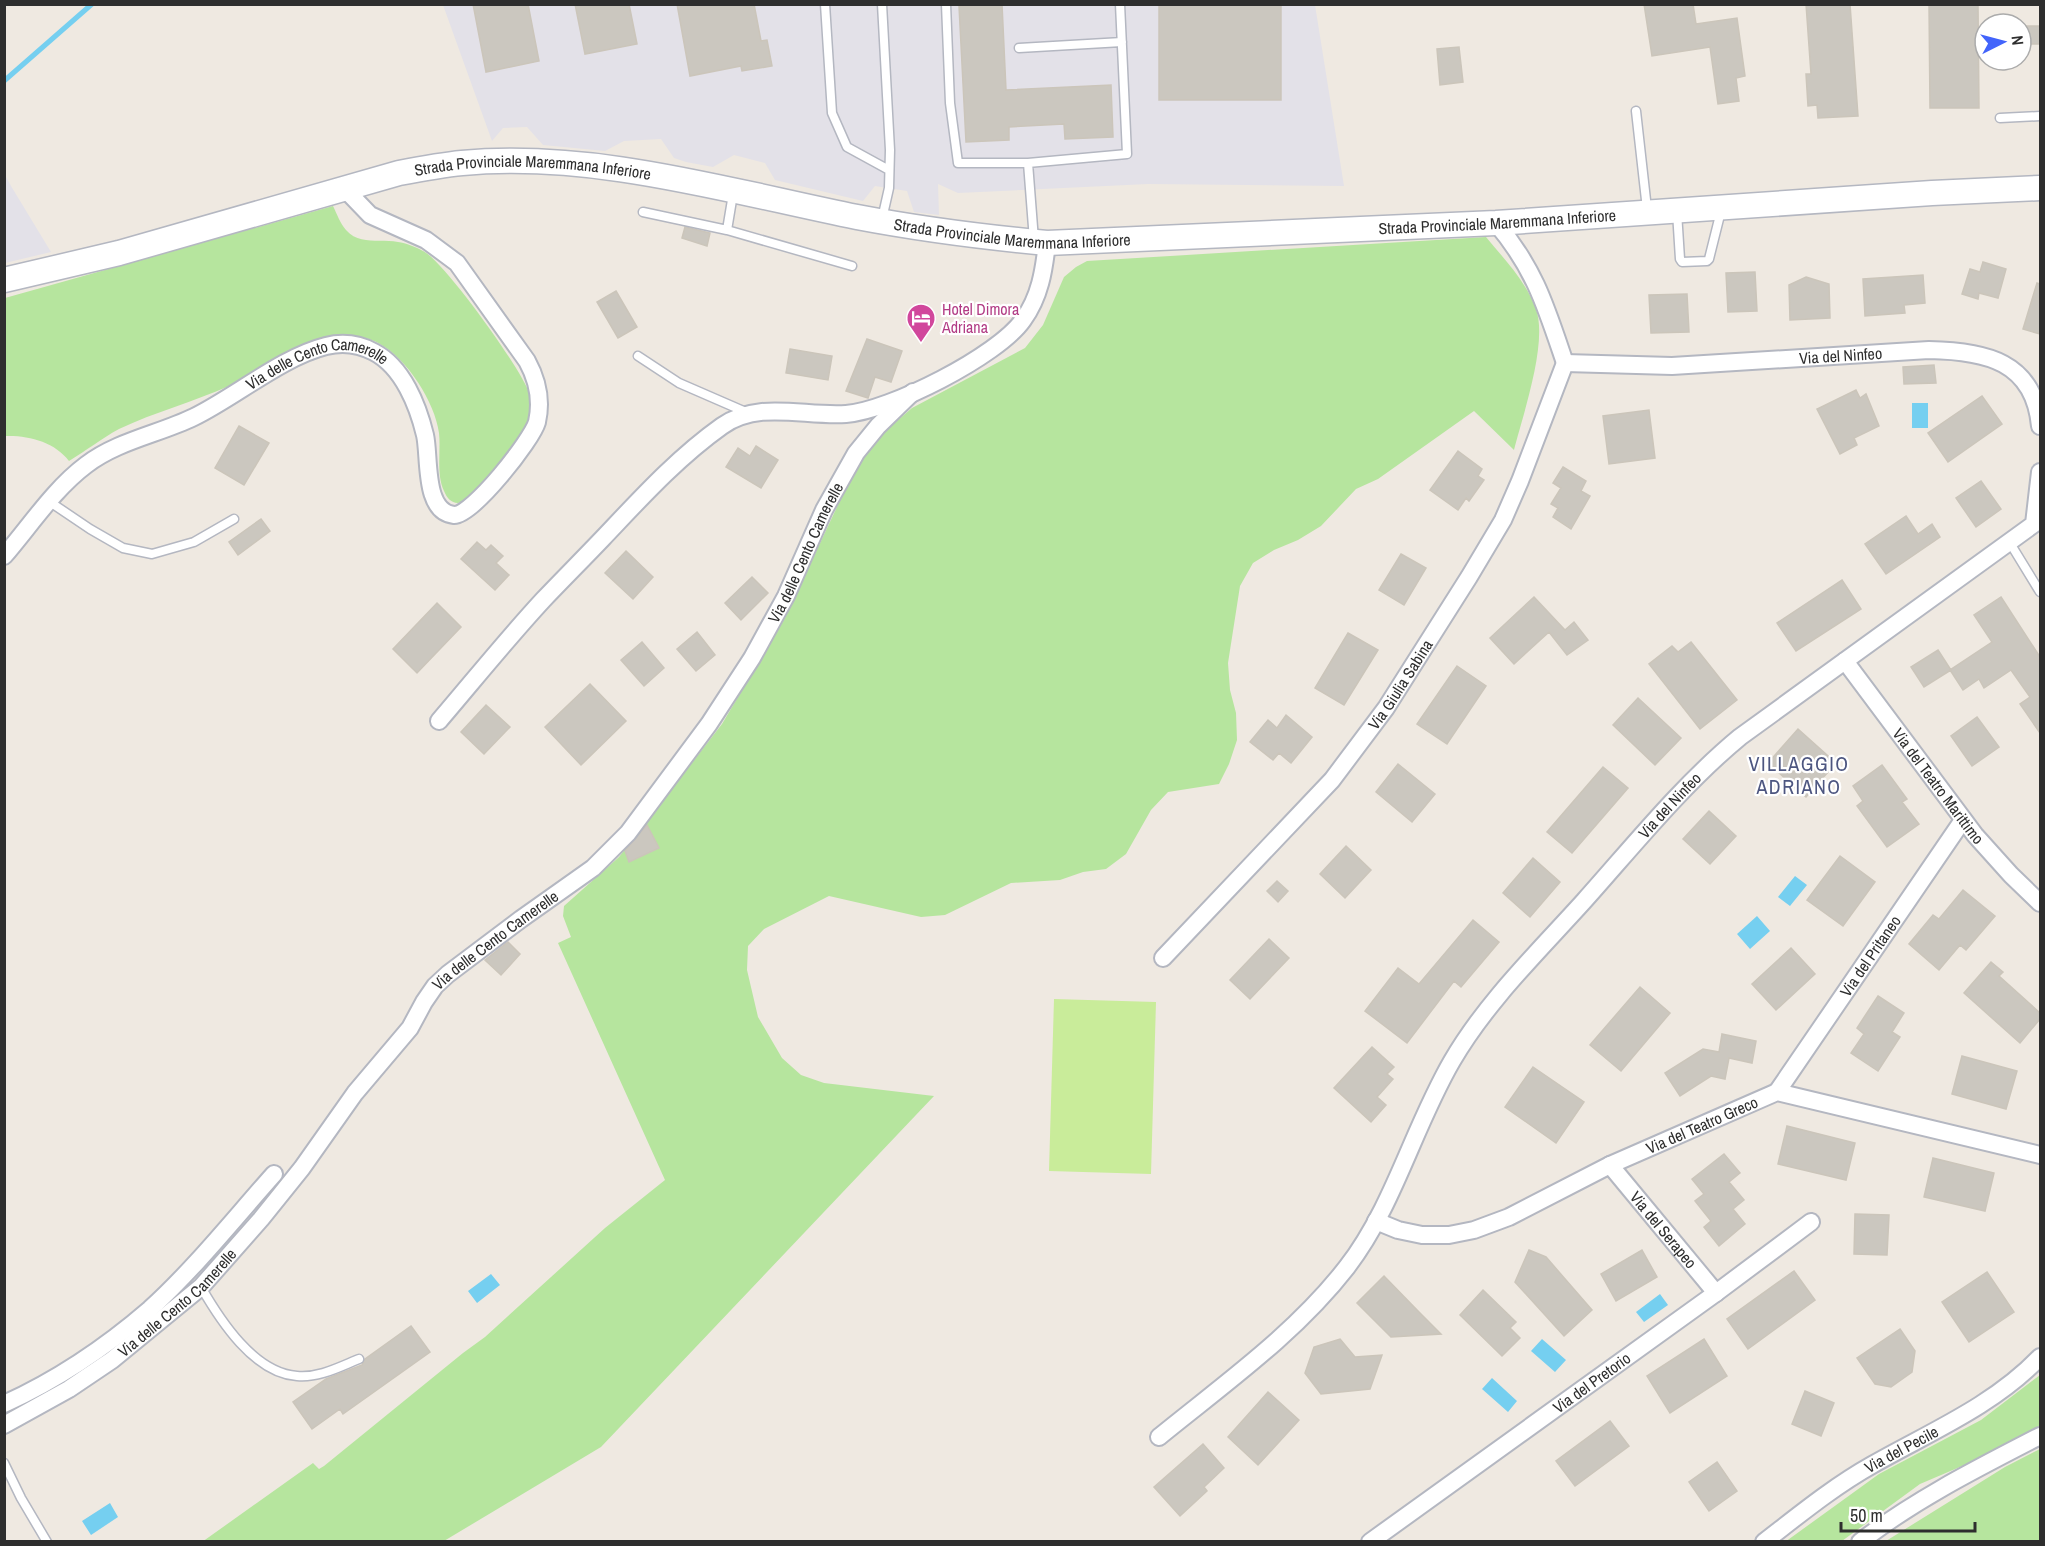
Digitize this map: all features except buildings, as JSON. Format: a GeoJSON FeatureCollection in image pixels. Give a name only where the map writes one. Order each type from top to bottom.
{"type":"FeatureCollection","features":[{"type":"Feature","properties":{"kind":"main road","name":"Strada Provinciale Maremmana Inferiore"},"geometry":{"type":"LineString","coordinates":[[4,280],[119,253],[399,173],[483,161],[582,165],[632,172],[882,221],[977,236],[1041,242],[1496,223],[2040,188]]}},
{"type":"Feature","properties":{"kind":"street","name":"Via delle Cento Camerelle"},"geometry":{"type":"LineString","coordinates":[[4,556],[77,472],[100,455],[194,417],[299,356],[326,346],[342,344],[362,347],[381,357],[394,369],[405,386],[416,405],[423,429],[431,487],[439,508],[454,515],[472,506],[533,434],[539,403],[536,378],[527,361],[457,263],[426,240],[370,215],[344,188]]}},
{"type":"Feature","properties":{"kind":"street"},"geometry":{"type":"LineString","coordinates":[[1496,223],[1519,252],[1535,279],[1565,363]]}},
{"type":"Feature","properties":{"kind":"street","name":"Via delle Cento Camerelle"},"geometry":{"type":"LineString","coordinates":[[439,721],[543,601],[660,478],[719,428],[748,414],[774,411],[848,414],[894,402],[975,360],[999,345],[1022,322],[1033,303],[1041,282],[1041,242]]}},
{"type":"Feature","properties":{"kind":"street","name":"Via del Ninfeo"},"geometry":{"type":"LineString","coordinates":[[1565,363],[1672,366],[1929,350],[1960,351],[1996,360],[2010,366],[2019,374],[2035,398],[2040,426]]}},
{"type":"Feature","properties":{"kind":"street","name":"Via Giulia Sabina"},"geometry":{"type":"LineString","coordinates":[[1163,958],[1332,780],[1386,708],[1503,520],[1565,363]]}},
{"type":"Feature","properties":{"kind":"street","name":"Via delle Cento Camerelle"},"geometry":{"type":"LineString","coordinates":[[4,1425],[51,1399],[112,1360],[201,1287],[246,1237],[302,1168],[355,1094],[410,1028],[435,986],[521,919],[593,868],[618,845],[638,822],[709,724],[757,648],[786,596],[824,510],[856,453],[878,426],[913,392]]}},
{"type":"Feature","properties":{"kind":"street","name":"Via del Ninfeo"},"geometry":{"type":"LineString","coordinates":[[1159,1437],[1257,1358],[1297,1322],[1348,1266],[1376,1221],[1447,1070],[1470,1033],[1501,993],[1671,804],[1714,760],[1752,728],[2037,526],[2040,472]]}},
{"type":"Feature","properties":{"kind":"street","name":"Via del Teatro Marittimo"},"geometry":{"type":"LineString","coordinates":[[1845,661],[1995,860],[2040,903]]}},
{"type":"Feature","properties":{"kind":"street","name":"Via del Pritaneo"},"geometry":{"type":"LineString","coordinates":[[1777,1092],[1963,820]]}},
{"type":"Feature","properties":{"kind":"street","name":"Via del Teatro Greco"},"geometry":{"type":"LineString","coordinates":[[1376,1221],[1398,1230],[1422,1235],[1449,1235],[1466,1232],[1519,1213],[1610,1165],[1777,1092],[2040,1155]]}},
{"type":"Feature","properties":{"kind":"street","name":"Via del Serapeo"},"geometry":{"type":"LineString","coordinates":[[1610,1165],[1716,1293]]}},
{"type":"Feature","properties":{"kind":"street","name":"Via delle Cento Camerelle"},"geometry":{"type":"LineString","coordinates":[[4,1404],[66,1371],[111,1340],[150,1308],[186,1272],[274,1174]]}},
{"type":"Feature","properties":{"kind":"street","name":"Via del Pretorio"},"geometry":{"type":"LineString","coordinates":[[1370,1542],[1811,1222]]}},
{"type":"Feature","properties":{"kind":"street","name":"Via del Pecile"},"geometry":{"type":"LineString","coordinates":[[1764,1542],[1847,1480],[1988,1401],[2010,1385],[2040,1357]]}},
{"type":"Feature","properties":{"kind":"street"},"geometry":{"type":"LineString","coordinates":[[1860,1542],[1926,1496],[2040,1436]]}},
{"type":"Feature","properties":{"kind":"lane"},"geometry":{"type":"LineString","coordinates":[[825,4],[832,113],[847,147],[889,170]]}},
{"type":"Feature","properties":{"kind":"lane"},"geometry":{"type":"LineString","coordinates":[[882,4],[889,170],[889,188],[882,221]]}},
{"type":"Feature","properties":{"kind":"lane"},"geometry":{"type":"LineString","coordinates":[[946,4],[950,103],[958,163],[1028,163],[1127,154],[1120,4]]}},
{"type":"Feature","properties":{"kind":"lane"},"geometry":{"type":"LineString","coordinates":[[1019,48],[1122,42]]}},
{"type":"Feature","properties":{"kind":"lane"},"geometry":{"type":"LineString","coordinates":[[1636,111],[1647,213]]}},
{"type":"Feature","properties":{"kind":"lane"},"geometry":{"type":"LineString","coordinates":[[2000,118],[2040,116]]}},
{"type":"Feature","properties":{"kind":"lane"},"geometry":{"type":"LineString","coordinates":[[1028,163],[1041,242]]}},
{"type":"Feature","properties":{"kind":"lane"},"geometry":{"type":"LineString","coordinates":[[727,230],[733,190]]}},
{"type":"Feature","properties":{"kind":"lane"},"geometry":{"type":"LineString","coordinates":[[1677,211],[1680,259],[1682,262],[1707,261],[1722,208]]}},
{"type":"Feature","properties":{"kind":"lane"},"geometry":{"type":"LineString","coordinates":[[643,212],[727,230],[852,266]]}},
{"type":"Feature","properties":{"kind":"lane","name":"Via delle Cento Camerelle"},"geometry":{"type":"LineString","coordinates":[[638,356],[679,383],[748,414]]}},
{"type":"Feature","properties":{"kind":"lane"},"geometry":{"type":"LineString","coordinates":[[50,502],[123,549],[153,554],[194,542],[234,519]]}},
{"type":"Feature","properties":{"kind":"lane"},"geometry":{"type":"LineString","coordinates":[[2010,543],[2040,592]]}},
{"type":"Feature","properties":{"kind":"lane"},"geometry":{"type":"LineString","coordinates":[[201,1287],[236,1340],[249,1352],[279,1371],[290,1375],[309,1376],[324,1373],[359,1359]]}},
{"type":"Feature","properties":{"kind":"lane"},"geometry":{"type":"LineString","coordinates":[[4,1463],[47,1542]]}},
{"type":"Feature","properties":{"kind":"shaded area"},"geometry":{"type":"Polygon","coordinates":[[[443,5],[1315,5],[1344,186],[1148,184],[958,193],[938,184],[939,215],[914,212],[907,191],[875,186],[863,201],[775,180],[765,163],[734,155],[713,167],[686,162],[674,158],[661,139],[624,141],[605,151],[543,145],[527,127],[503,128],[492,141],[443,5]]]}},
{"type":"Feature","properties":{"kind":"shaded area"},"geometry":{"type":"Polygon","coordinates":[[[5,175],[11,186],[51,252],[5,263],[5,175]]]}},
{"type":"Feature","properties":{"kind":"green space"},"geometry":{"type":"Polygon","coordinates":[[[333,206],[342,224],[352,235],[364,240],[404,243],[433,259],[464,294],[524,381],[530,403],[530,417],[525,431],[511,453],[465,501],[452,502],[444,491],[440,477],[439,433],[432,408],[418,382],[390,351],[364,338],[336,337],[299,346],[229,386],[119,429],[69,461],[49,444],[32,438],[5,436],[5,298],[333,206]]]}},
{"type":"Feature","properties":{"kind":"green space"},"geometry":{"type":"Polygon","coordinates":[[[1486,237],[1526,289],[1536,309],[1539,323],[1537,359],[1514,450],[1474,411],[1378,479],[1356,489],[1321,526],[1253,563],[1240,586],[1228,663],[1230,690],[1236,713],[1237,740],[1219,784],[1168,792],[1151,810],[1126,854],[1106,869],[1083,872],[1060,880],[1011,883],[945,915],[921,917],[829,896],[764,929],[748,946],[747,970],[758,1017],[782,1058],[801,1075],[824,1083],[934,1096],[601,1447],[444,1541],[202,1542],[313,1463],[319,1469],[324,1466],[485,1337],[605,1228],[665,1180],[558,943],[571,937],[563,916],[564,906],[619,857],[722,724],[785,618],[858,462],[870,444],[912,408],[1025,348],[1043,325],[1064,277],[1087,261],[1486,237]]]}},
{"type":"Feature","properties":{"kind":"green space"},"geometry":{"type":"Polygon","coordinates":[[[1054,999],[1156,1002],[1151,1174],[1049,1171],[1054,999]]]}},
{"type":"Feature","properties":{"kind":"green space"},"geometry":{"type":"Polygon","coordinates":[[[2040,1375],[2040,1428],[2002,1449],[1920,1484],[1842,1541],[1785,1542],[1879,1474],[1981,1420],[2040,1375]]]}},
{"type":"Feature","properties":{"kind":"green space"},"geometry":{"type":"Polygon","coordinates":[[[2040,1449],[2040,1541],[1886,1541],[2005,1467],[2040,1449]]]}},
{"type":"Feature","properties":{"kind":"water"},"geometry":{"type":"Polygon","coordinates":[[[1912,403],[1928,403],[1928,428],[1912,428],[1912,403]]]}},
{"type":"Feature","properties":{"kind":"water"},"geometry":{"type":"Polygon","coordinates":[[[1795,876],[1807,885],[1790,906],[1778,897],[1795,876]]]}},
{"type":"Feature","properties":{"kind":"water"},"geometry":{"type":"Polygon","coordinates":[[[1757,916],[1770,931],[1750,949],[1737,934],[1757,916]]]}},
{"type":"Feature","properties":{"kind":"water"},"geometry":{"type":"Polygon","coordinates":[[[491,1274],[500,1285],[477,1303],[468,1291],[491,1274]]]}},
{"type":"Feature","properties":{"kind":"water"},"geometry":{"type":"Polygon","coordinates":[[[1660,1294],[1668,1305],[1644,1322],[1636,1312],[1660,1294]]]}},
{"type":"Feature","properties":{"kind":"water"},"geometry":{"type":"Polygon","coordinates":[[[1542,1339],[1566,1360],[1555,1372],[1531,1351],[1542,1339]]]}},
{"type":"Feature","properties":{"kind":"water"},"geometry":{"type":"Polygon","coordinates":[[[1492,1378],[1517,1401],[1508,1412],[1482,1389],[1492,1378]]]}},
{"type":"Feature","properties":{"kind":"water"},"geometry":{"type":"Polygon","coordinates":[[[110,1503],[118,1517],[91,1535],[82,1521],[110,1503]]]}},
{"type":"Feature","properties":{"kind":"waterway"},"geometry":{"type":"LineString","coordinates":[[4,81],[92,4]]}},
{"type":"Feature","properties":{"kind":"place","name":"Hotel Dimora Adriana"},"geometry":{"type":"Point","coordinates":[921,344]}},
{"type":"Feature","properties":{"kind":"district","name":"VILLAGGIO ADRIANO"},"geometry":{"type":"Point","coordinates":[1799,774]}}]}
